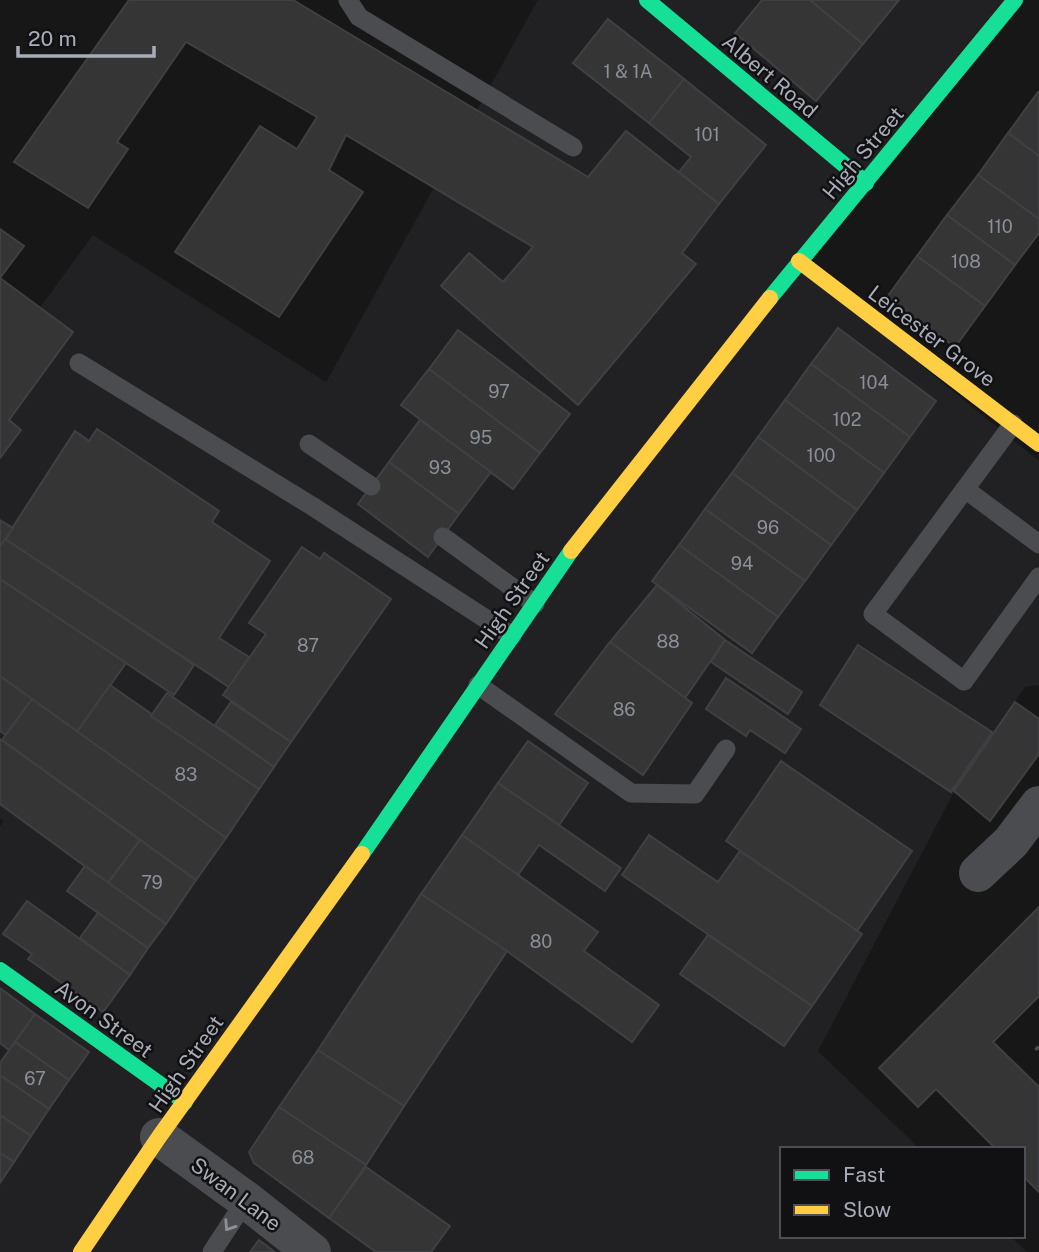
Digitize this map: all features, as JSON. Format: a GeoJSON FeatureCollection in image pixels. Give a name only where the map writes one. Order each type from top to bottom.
{"type":"FeatureCollection","features":[{"type":"Feature","properties":{"kind":"main road","name":"Albert Road"},"geometry":{"type":"LineString","coordinates":[[647,0],[866,183]]}},
{"type":"Feature","properties":{"kind":"main road","name":"High Street"},"geometry":{"type":"LineString","coordinates":[[82,1252],[159,1137],[564,561],[799,261],[1015,0]]}},
{"type":"Feature","properties":{"kind":"main road","name":"Leicester Grove"},"geometry":{"type":"LineString","coordinates":[[799,261],[1039,444]]}},
{"type":"Feature","properties":{"kind":"main road","name":"Avon Street"},"geometry":{"type":"LineString","coordinates":[[0,970],[184,1102]]}},
{"type":"Feature","properties":{"kind":"street"},"geometry":{"type":"LineString","coordinates":[[978,873],[1011,842],[1039,805]]}},
{"type":"Feature","properties":{"kind":"street","name":"Swan Lane"},"geometry":{"type":"LineString","coordinates":[[159,1137],[246,1199],[312,1252]]}},
{"type":"Feature","properties":{"kind":"lane"},"geometry":{"type":"LineString","coordinates":[[348,0],[359,17],[573,147]]}},
{"type":"Feature","properties":{"kind":"lane"},"geometry":{"type":"LineString","coordinates":[[79,363],[312,506],[512,636]]}},
{"type":"Feature","properties":{"kind":"lane"},"geometry":{"type":"LineString","coordinates":[[1013,424],[873,614],[964,681],[1039,577]]}},
{"type":"Feature","properties":{"kind":"lane"},"geometry":{"type":"LineString","coordinates":[[309,444],[371,486]]}},
{"type":"Feature","properties":{"kind":"lane"},"geometry":{"type":"LineString","coordinates":[[965,489],[1039,544]]}},
{"type":"Feature","properties":{"kind":"lane"},"geometry":{"type":"LineString","coordinates":[[443,537],[535,604]]}},
{"type":"Feature","properties":{"kind":"lane"},"geometry":{"type":"LineString","coordinates":[[478,685],[631,793],[695,794],[726,750]]}},
{"type":"Feature","properties":{"kind":"lane"},"geometry":{"type":"LineString","coordinates":[[212,1252],[246,1199]]}},
{"type":"Feature","properties":{"kind":"shaded area"},"geometry":{"type":"Polygon","coordinates":[[[538,0],[1025,0],[804,270],[1039,461],[1039,685],[1025,687],[954,792],[818,1051],[918,1147],[780,1147],[780,1238],[1012,1238],[1027,1252],[0,1252],[0,826],[4,821],[0,818],[0,362],[93,235],[326,382],[538,0]]]}},
{"type":"Feature","properties":{"kind":"building"},"geometry":{"type":"Polygon","coordinates":[[[129,0],[293,0],[588,177],[626,131],[719,204],[682,253],[696,264],[578,405],[441,286],[469,253],[503,282],[533,247],[346,135],[329,170],[363,192],[279,317],[175,252],[260,126],[297,149],[317,117],[186,42],[117,142],[128,149],[88,208],[14,162],[129,0]]]}},
{"type":"Feature","properties":{"kind":"building"},"geometry":{"type":"Polygon","coordinates":[[[762,0],[810,0],[863,44],[816,101],[735,33],[762,0]]]}},
{"type":"Feature","properties":{"kind":"building"},"geometry":{"type":"Polygon","coordinates":[[[810,0],[899,0],[863,44],[810,0]]]}},
{"type":"Feature","properties":{"kind":"building"},"geometry":{"type":"Polygon","coordinates":[[[608,19],[684,79],[649,123],[573,63],[608,19]]]}},
{"type":"Feature","properties":{"kind":"building"},"geometry":{"type":"Polygon","coordinates":[[[684,79],[766,145],[719,204],[679,172],[691,157],[649,123],[684,79]]]}},
{"type":"Feature","properties":{"kind":"building"},"geometry":{"type":"Polygon","coordinates":[[[1039,93],[1039,156],[1008,133],[1039,93]]]}},
{"type":"Feature","properties":{"kind":"building"},"geometry":{"type":"Polygon","coordinates":[[[1008,133],[1039,156],[1039,219],[978,175],[1008,133]]]}},
{"type":"Feature","properties":{"kind":"building"},"geometry":{"type":"Polygon","coordinates":[[[978,175],[1039,219],[1039,233],[1015,265],[947,215],[978,175]]]}},
{"type":"Feature","properties":{"kind":"building"},"geometry":{"type":"Polygon","coordinates":[[[947,215],[1015,265],[985,306],[917,256],[947,215]]]}},
{"type":"Feature","properties":{"kind":"building"},"geometry":{"type":"Polygon","coordinates":[[[0,229],[24,246],[0,278],[0,229]]]}},
{"type":"Feature","properties":{"kind":"building"},"geometry":{"type":"Polygon","coordinates":[[[917,256],[985,306],[955,347],[887,297],[917,256]]]}},
{"type":"Feature","properties":{"kind":"building"},"geometry":{"type":"Polygon","coordinates":[[[0,278],[73,332],[9,420],[21,430],[0,458],[0,278]]]}},
{"type":"Feature","properties":{"kind":"building"},"geometry":{"type":"Polygon","coordinates":[[[838,328],[936,401],[910,437],[811,364],[838,328]]]}},
{"type":"Feature","properties":{"kind":"building"},"geometry":{"type":"Polygon","coordinates":[[[458,330],[570,414],[540,453],[429,369],[458,330]]]}},
{"type":"Feature","properties":{"kind":"building"},"geometry":{"type":"Polygon","coordinates":[[[811,364],[910,437],[884,473],[785,400],[811,364]]]}},
{"type":"Feature","properties":{"kind":"building"},"geometry":{"type":"Polygon","coordinates":[[[429,369],[540,453],[513,489],[401,405],[429,369]]]}},
{"type":"Feature","properties":{"kind":"building"},"geometry":{"type":"Polygon","coordinates":[[[785,400],[884,473],[857,510],[758,437],[785,400]]]}},
{"type":"Feature","properties":{"kind":"building"},"geometry":{"type":"Polygon","coordinates":[[[420,420],[491,472],[459,514],[389,462],[420,420]]]}},
{"type":"Feature","properties":{"kind":"building"},"geometry":{"type":"Polygon","coordinates":[[[97,429],[219,511],[212,522],[270,561],[219,638],[249,657],[229,687],[5,539],[75,431],[89,441],[97,429]]]}},
{"type":"Feature","properties":{"kind":"building"},"geometry":{"type":"Polygon","coordinates":[[[758,437],[857,510],[831,545],[732,473],[758,437]]]}},
{"type":"Feature","properties":{"kind":"building"},"geometry":{"type":"Polygon","coordinates":[[[389,462],[459,514],[428,557],[358,504],[389,462]]]}},
{"type":"Feature","properties":{"kind":"building"},"geometry":{"type":"Polygon","coordinates":[[[732,473],[831,545],[805,581],[705,509],[732,473]]]}},
{"type":"Feature","properties":{"kind":"building"},"geometry":{"type":"Polygon","coordinates":[[[705,509],[805,581],[778,617],[679,545],[705,509]]]}},
{"type":"Feature","properties":{"kind":"building"},"geometry":{"type":"Polygon","coordinates":[[[0,520],[13,528],[0,547],[0,520]]]}},
{"type":"Feature","properties":{"kind":"building"},"geometry":{"type":"Polygon","coordinates":[[[5,539],[194,665],[174,695],[0,579],[0,547],[5,539]]]}},
{"type":"Feature","properties":{"kind":"building"},"geometry":{"type":"Polygon","coordinates":[[[679,545],[778,617],[752,653],[652,581],[679,545]]]}},
{"type":"Feature","properties":{"kind":"building"},"geometry":{"type":"Polygon","coordinates":[[[302,547],[320,559],[324,553],[391,599],[291,742],[223,695],[266,634],[249,623],[302,547]]]}},
{"type":"Feature","properties":{"kind":"building"},"geometry":{"type":"Polygon","coordinates":[[[0,579],[126,663],[77,732],[0,676],[0,579]]]}},
{"type":"Feature","properties":{"kind":"building"},"geometry":{"type":"Polygon","coordinates":[[[657,585],[725,640],[685,698],[610,642],[657,585]]]}},
{"type":"Feature","properties":{"kind":"building"},"geometry":{"type":"Polygon","coordinates":[[[725,640],[802,692],[788,714],[711,662],[725,640]]]}},
{"type":"Feature","properties":{"kind":"building"},"geometry":{"type":"Polygon","coordinates":[[[610,642],[692,703],[643,775],[555,714],[610,642]]]}},
{"type":"Feature","properties":{"kind":"building"},"geometry":{"type":"Polygon","coordinates":[[[858,645],[992,732],[951,792],[820,705],[858,645]]]}},
{"type":"Feature","properties":{"kind":"building"},"geometry":{"type":"Polygon","coordinates":[[[0,676],[32,699],[6,735],[0,731],[0,676]]]}},
{"type":"Feature","properties":{"kind":"building"},"geometry":{"type":"Polygon","coordinates":[[[726,678],[801,729],[785,753],[750,730],[746,736],[706,709],[726,678]]]}},
{"type":"Feature","properties":{"kind":"building"},"geometry":{"type":"Polygon","coordinates":[[[110,685],[259,789],[226,838],[77,732],[110,685]]]}},
{"type":"Feature","properties":{"kind":"building"},"geometry":{"type":"Polygon","coordinates":[[[167,693],[274,767],[259,789],[151,716],[167,693]]]}},
{"type":"Feature","properties":{"kind":"building"},"geometry":{"type":"Polygon","coordinates":[[[32,699],[226,838],[196,880],[2,740],[32,699]]]}},
{"type":"Feature","properties":{"kind":"building"},"geometry":{"type":"Polygon","coordinates":[[[231,702],[291,742],[274,767],[215,725],[231,702]]]}},
{"type":"Feature","properties":{"kind":"building"},"geometry":{"type":"Polygon","coordinates":[[[1015,702],[1039,719],[1039,754],[990,821],[954,791],[1015,702]]]}},
{"type":"Feature","properties":{"kind":"building"},"geometry":{"type":"Polygon","coordinates":[[[0,739],[140,840],[108,883],[0,804],[0,739]]]}},
{"type":"Feature","properties":{"kind":"building"},"geometry":{"type":"Polygon","coordinates":[[[528,741],[588,783],[559,825],[498,783],[528,741]]]}},
{"type":"Feature","properties":{"kind":"building"},"geometry":{"type":"Polygon","coordinates":[[[781,761],[912,851],[857,931],[726,841],[781,761]]]}},
{"type":"Feature","properties":{"kind":"building"},"geometry":{"type":"Polygon","coordinates":[[[498,783],[621,868],[605,891],[539,845],[518,875],[462,835],[498,783]]]}},
{"type":"Feature","properties":{"kind":"building"},"geometry":{"type":"Polygon","coordinates":[[[462,835],[598,932],[584,951],[659,1005],[632,1042],[507,951],[421,894],[462,835]]]}},
{"type":"Feature","properties":{"kind":"building"},"geometry":{"type":"Polygon","coordinates":[[[649,835],[718,882],[740,851],[862,934],[812,1006],[622,875],[649,835]]]}},
{"type":"Feature","properties":{"kind":"building"},"geometry":{"type":"Polygon","coordinates":[[[140,840],[196,880],[166,924],[108,883],[140,840]]]}},
{"type":"Feature","properties":{"kind":"building"},"geometry":{"type":"Polygon","coordinates":[[[85,866],[166,924],[148,948],[67,891],[85,866]]]}},
{"type":"Feature","properties":{"kind":"building"},"geometry":{"type":"Polygon","coordinates":[[[421,894],[507,951],[404,1106],[318,1050],[421,894]]]}},
{"type":"Feature","properties":{"kind":"building"},"geometry":{"type":"Polygon","coordinates":[[[27,901],[130,975],[103,1012],[28,959],[32,954],[3,934],[27,901]]]}},
{"type":"Feature","properties":{"kind":"building"},"geometry":{"type":"Polygon","coordinates":[[[1039,907],[1039,996],[993,1042],[1039,1087],[1039,1192],[1025,1178],[1025,1147],[994,1147],[936,1089],[918,1107],[879,1068],[1039,907]]]}},
{"type":"Feature","properties":{"kind":"building"},"geometry":{"type":"Polygon","coordinates":[[[98,913],[148,948],[130,975],[80,938],[98,913]]]}},
{"type":"Feature","properties":{"kind":"building"},"geometry":{"type":"Polygon","coordinates":[[[708,935],[812,1006],[784,1046],[680,974],[708,935]]]}},
{"type":"Feature","properties":{"kind":"building"},"geometry":{"type":"Polygon","coordinates":[[[0,988],[35,1014],[9,1050],[0,1043],[0,988]]]}},
{"type":"Feature","properties":{"kind":"building"},"geometry":{"type":"Polygon","coordinates":[[[35,1014],[89,1052],[69,1080],[15,1042],[35,1014]]]}},
{"type":"Feature","properties":{"kind":"building"},"geometry":{"type":"Polygon","coordinates":[[[15,1042],[69,1080],[49,1109],[0,1075],[0,1063],[15,1042]]]}},
{"type":"Feature","properties":{"kind":"building"},"geometry":{"type":"Polygon","coordinates":[[[318,1050],[404,1106],[366,1165],[279,1107],[318,1050]]]}},
{"type":"Feature","properties":{"kind":"building"},"geometry":{"type":"Polygon","coordinates":[[[0,1075],[49,1109],[31,1136],[0,1115],[0,1075]]]}},
{"type":"Feature","properties":{"kind":"building"},"geometry":{"type":"Polygon","coordinates":[[[279,1107],[366,1165],[329,1218],[254,1163],[249,1152],[279,1107]]]}},
{"type":"Feature","properties":{"kind":"building"},"geometry":{"type":"Polygon","coordinates":[[[0,1115],[31,1136],[14,1162],[0,1153],[0,1115]]]}},
{"type":"Feature","properties":{"kind":"building"},"geometry":{"type":"Polygon","coordinates":[[[0,1153],[14,1162],[0,1183],[0,1153]]]}},
{"type":"Feature","properties":{"kind":"building"},"geometry":{"type":"Polygon","coordinates":[[[366,1167],[450,1226],[431,1252],[376,1252],[329,1218],[366,1167]]]}},
{"type":"Feature","properties":{"kind":"building"},"geometry":{"type":"Polygon","coordinates":[[[259,1240],[275,1252],[250,1252],[259,1240]]]}},
{"type":"Feature","properties":{"kind":"traffic: fast"},"geometry":{"type":"LineString","coordinates":[[647,0],[866,183]]}},
{"type":"Feature","properties":{"kind":"traffic: fast"},"geometry":{"type":"LineString","coordinates":[[770,298],[1015,0]]}},
{"type":"Feature","properties":{"kind":"traffic: fast"},"geometry":{"type":"LineString","coordinates":[[362,854],[571,551]]}},
{"type":"Feature","properties":{"kind":"traffic: fast"},"geometry":{"type":"LineString","coordinates":[[0,970],[185,1102]]}},
{"type":"Feature","properties":{"kind":"traffic: slow"},"geometry":{"type":"LineString","coordinates":[[799,261],[1039,444]]}},
{"type":"Feature","properties":{"kind":"traffic: slow"},"geometry":{"type":"LineString","coordinates":[[571,551],[770,298]]}},
{"type":"Feature","properties":{"kind":"traffic: slow"},"geometry":{"type":"LineString","coordinates":[[81,1252],[159,1137],[362,854]]}}]}
